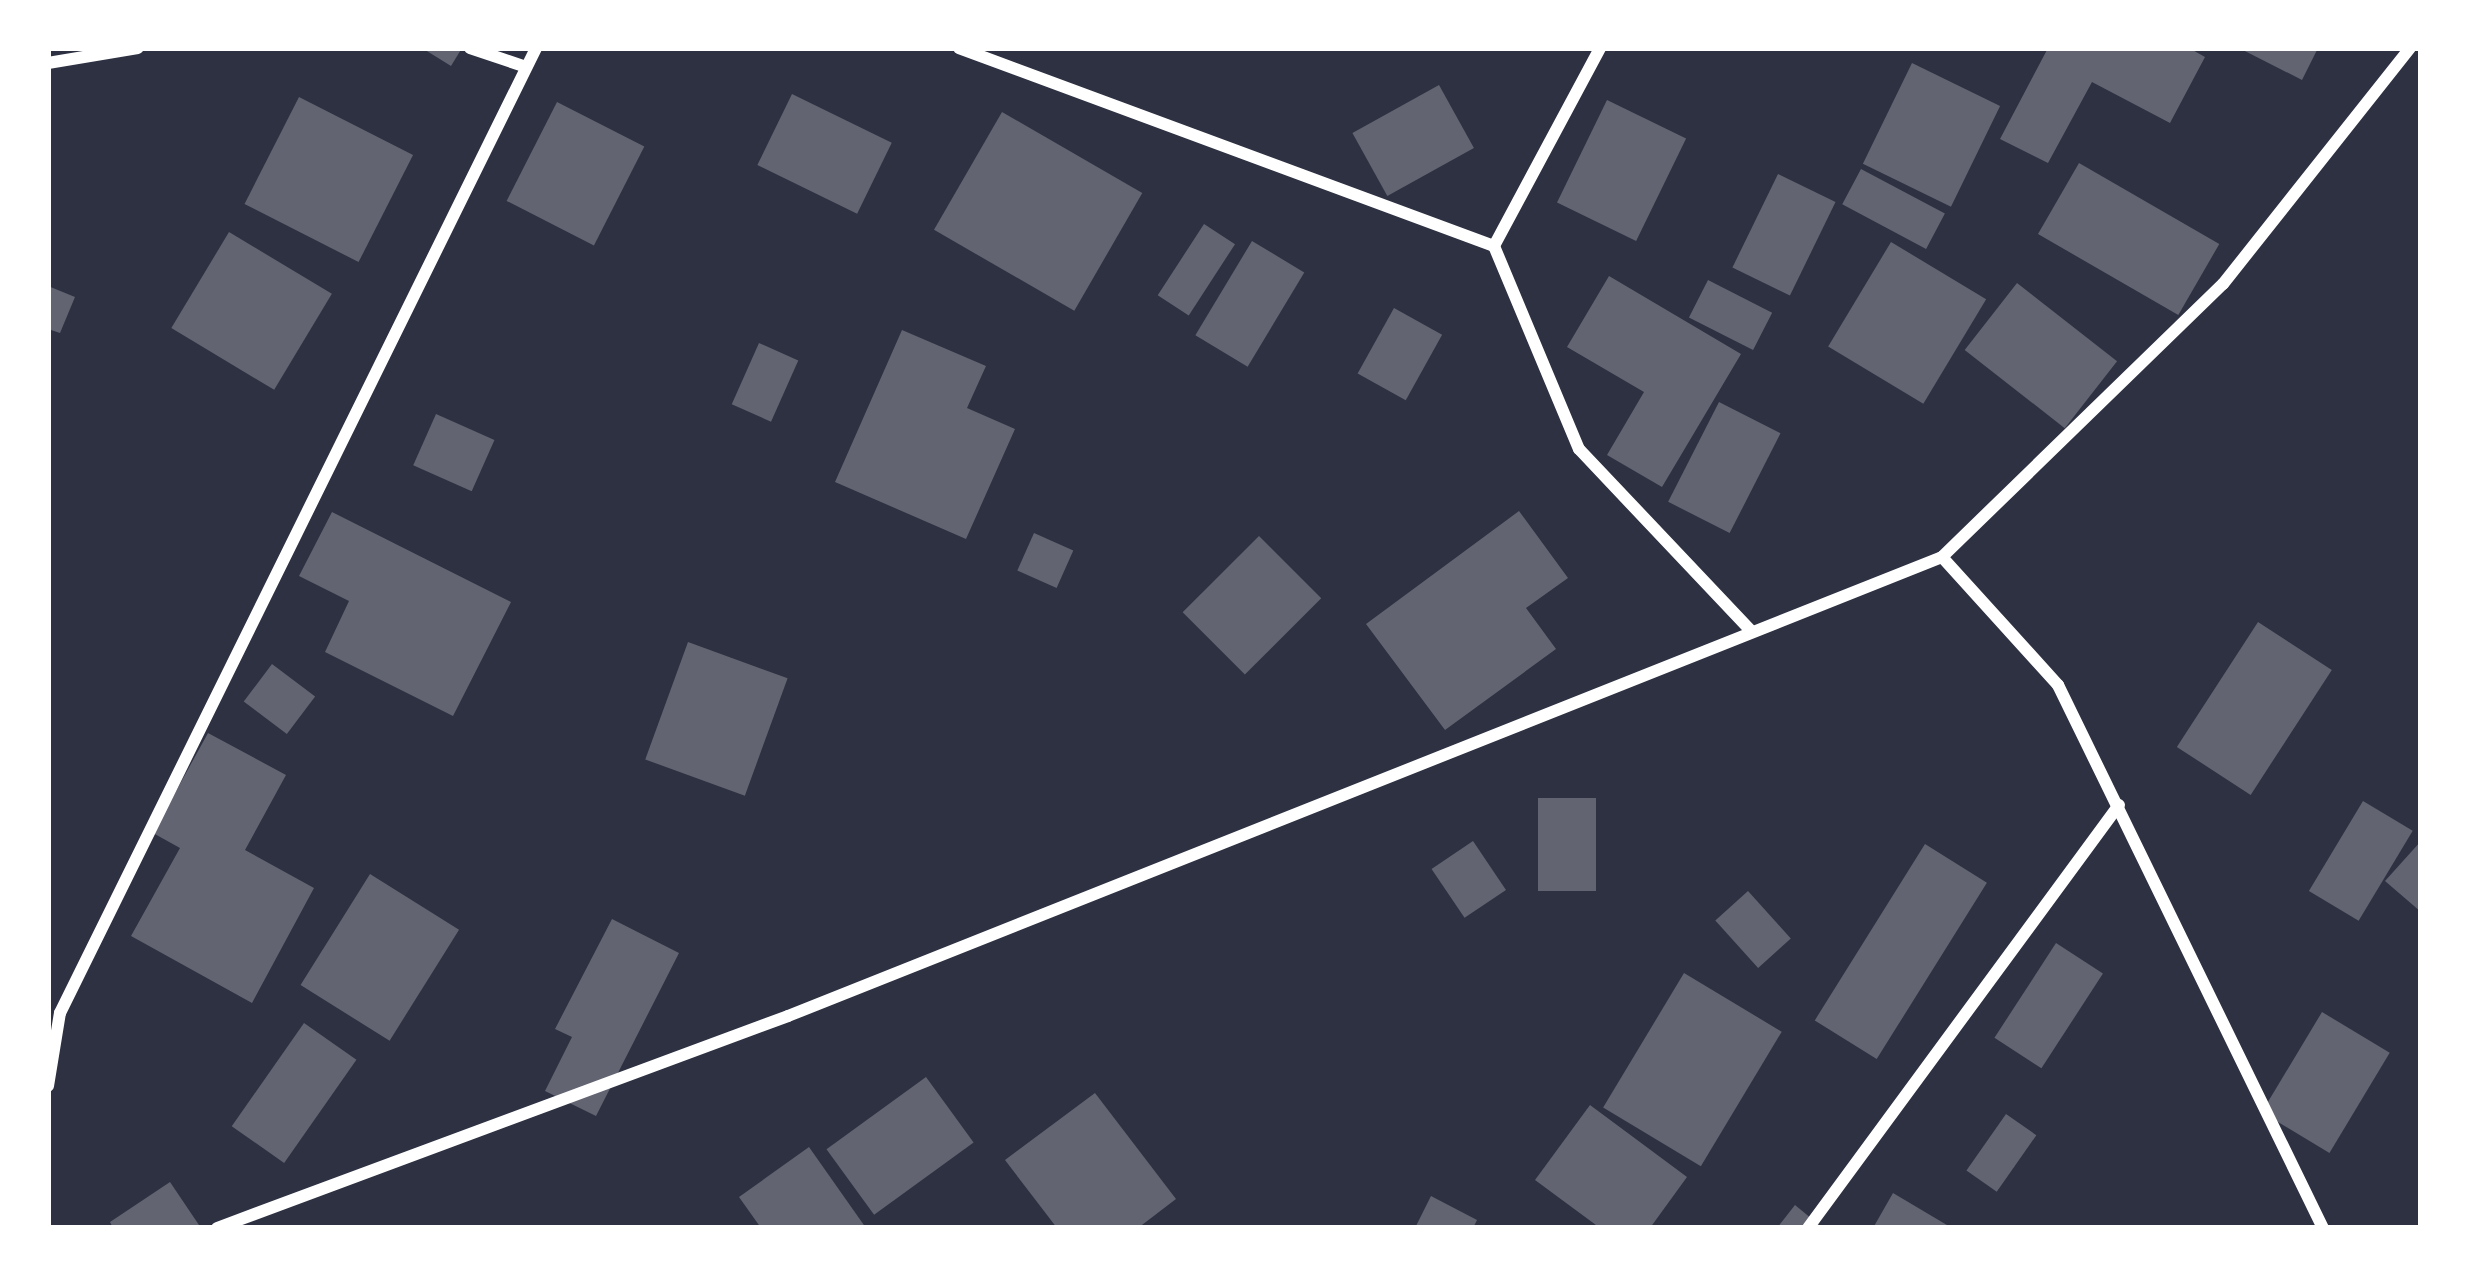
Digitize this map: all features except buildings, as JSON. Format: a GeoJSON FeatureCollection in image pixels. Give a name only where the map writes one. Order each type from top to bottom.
{"type":"FeatureCollection","features":[{"type":"Feature","properties":{"kind":"street"},"geometry":{"type":"LineString","coordinates":[[48,62],[138,48]]}},
{"type":"Feature","properties":{"kind":"street"},"geometry":{"type":"LineString","coordinates":[[470,48],[526,68]]}},
{"type":"Feature","properties":{"kind":"street"},"geometry":{"type":"LineString","coordinates":[[48,1086],[60,1013],[536,48]]}},
{"type":"Feature","properties":{"kind":"street"},"geometry":{"type":"LineString","coordinates":[[959,48],[1494,246],[1579,449],[1750,630]]}},
{"type":"Feature","properties":{"kind":"street"},"geometry":{"type":"LineString","coordinates":[[1494,246],[1600,48]]}},
{"type":"Feature","properties":{"kind":"street"},"geometry":{"type":"LineString","coordinates":[[217,1228],[788,1016],[1942,557],[2223,284],[2410,48]]}},
{"type":"Feature","properties":{"kind":"street"},"geometry":{"type":"LineString","coordinates":[[1942,557],[2058,685],[2323,1228]]}},
{"type":"Feature","properties":{"kind":"street"},"geometry":{"type":"LineString","coordinates":[[1808,1228],[2119,805]]}}]}
